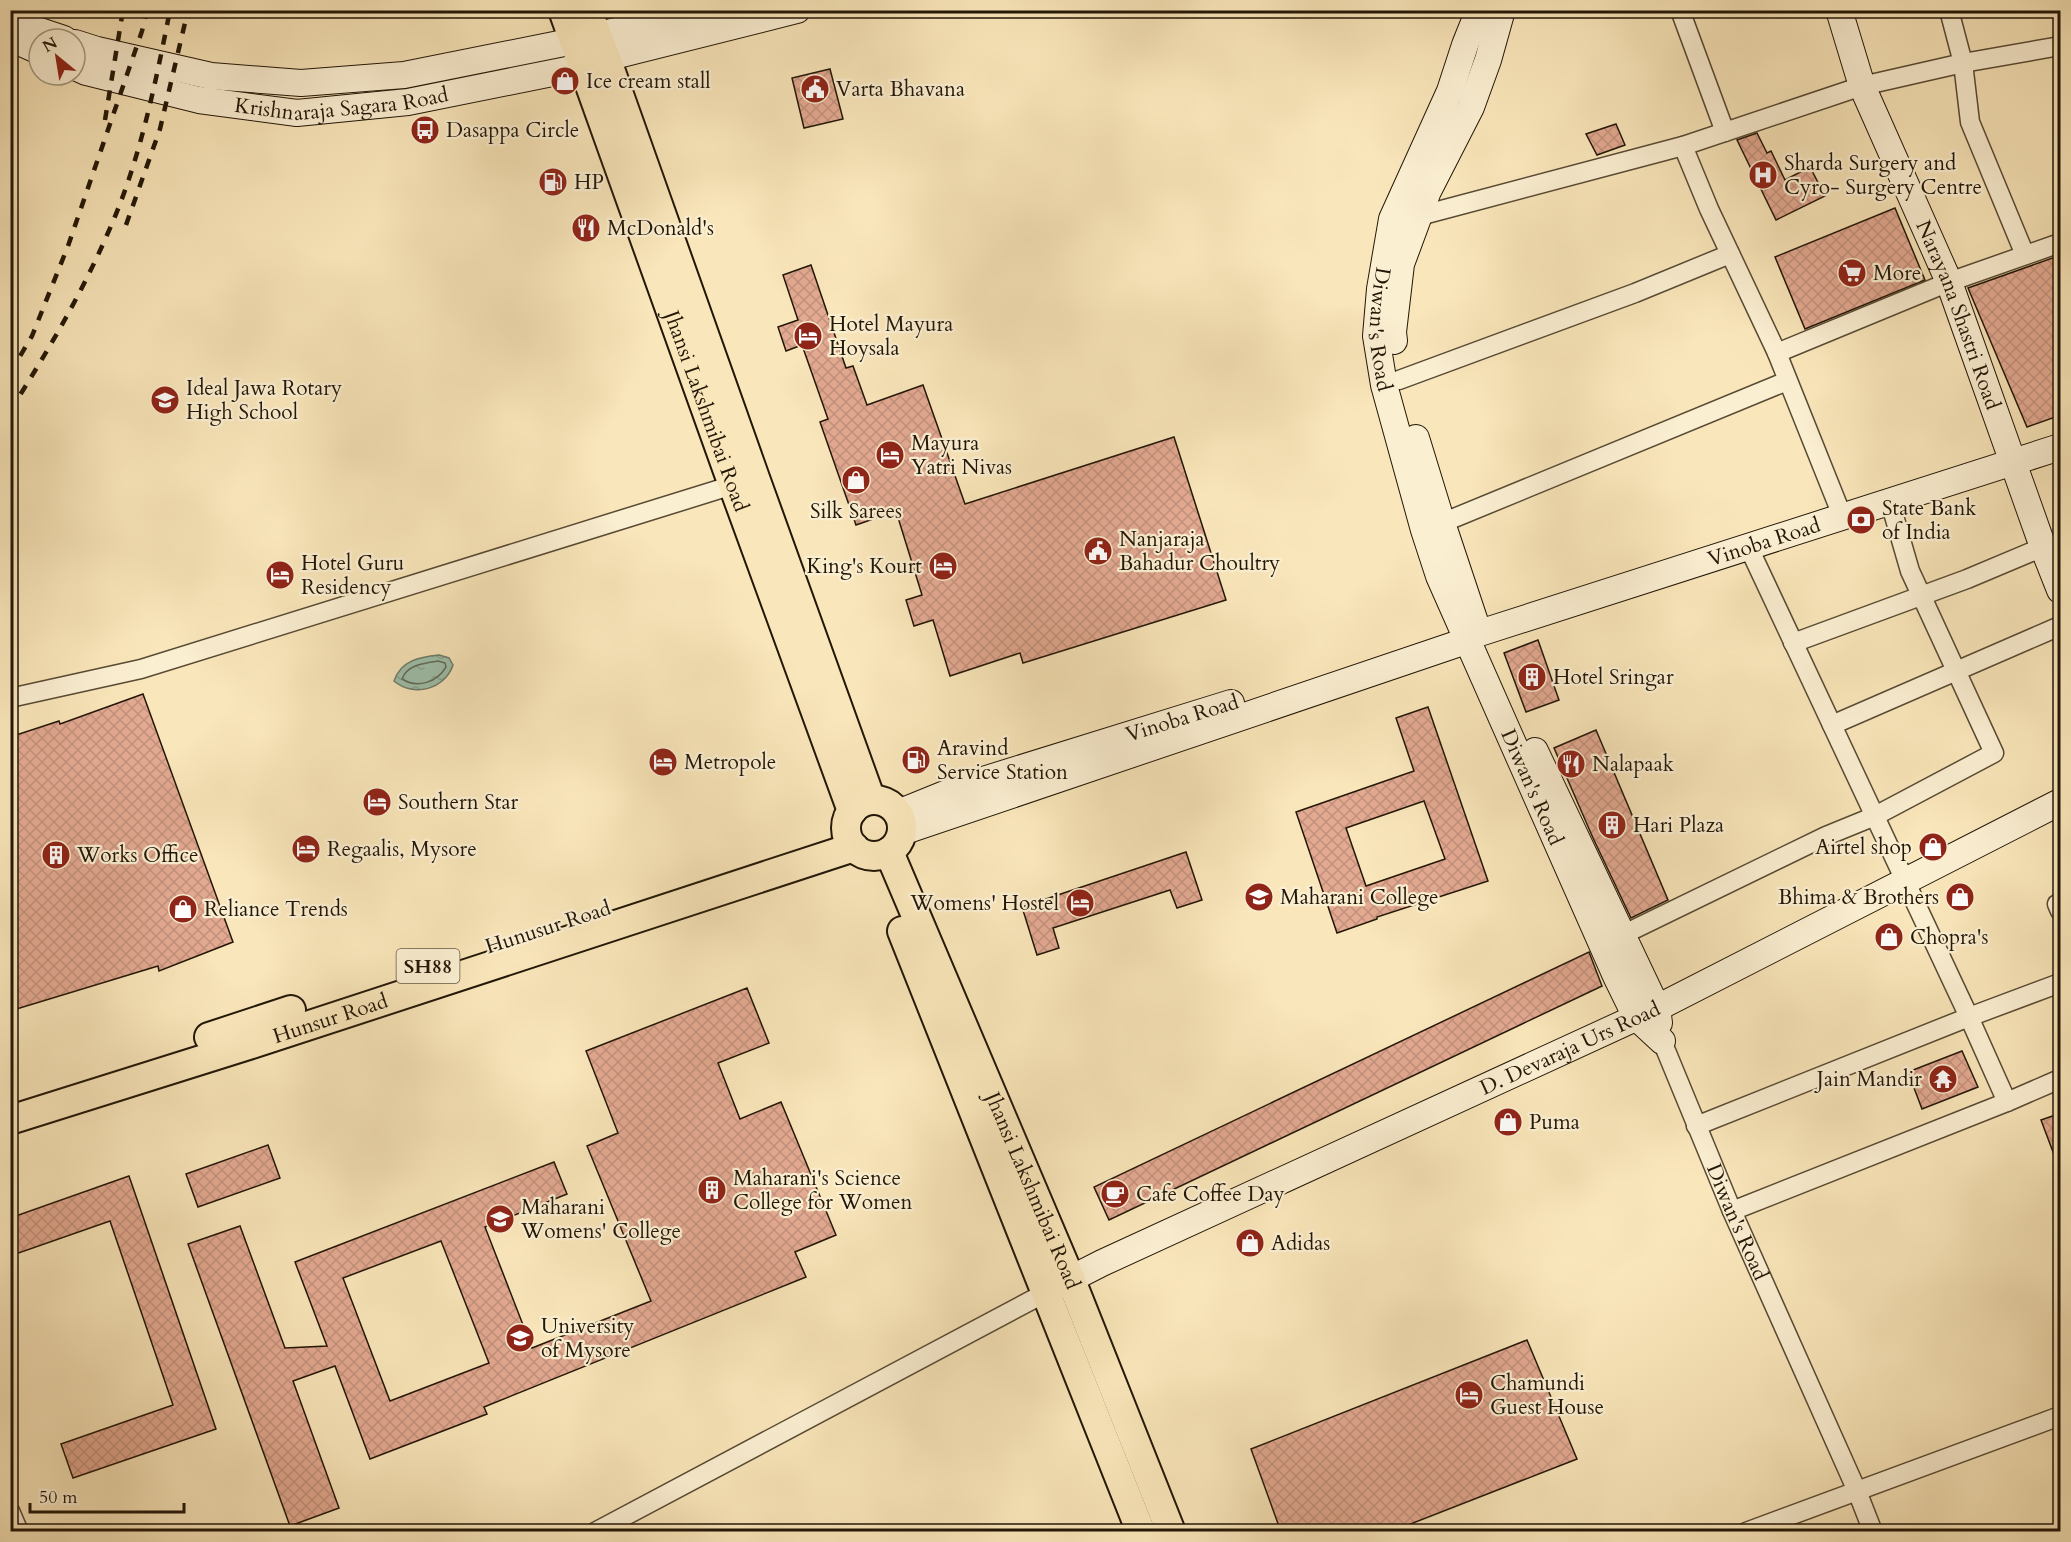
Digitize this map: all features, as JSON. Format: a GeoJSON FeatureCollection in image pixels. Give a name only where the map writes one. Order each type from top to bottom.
{"type":"FeatureCollection","features":[{"type":"Feature","properties":{"kind":"main road","name":"Jhansi Lakshmibai Road"},"geometry":{"type":"LineString","coordinates":[[563,10],[589,43],[754,478],[873,831],[1070,1278],[1171,1532]]}},
{"type":"Feature","properties":{"kind":"main road","name":"Jhansi Lakshmibai Road"},"geometry":{"type":"LineString","coordinates":[[589,43],[733,485],[873,831],[1045,1293],[1141,1532]]}},
{"type":"Feature","properties":{"kind":"main road","name":"Hunusur Road"},"geometry":{"type":"LineString","coordinates":[[10,1101],[873,831]]}},
{"type":"Feature","properties":{"kind":"main road","name":"Hunsur Road"},"geometry":{"type":"LineString","coordinates":[[10,1120],[255,1043],[873,831]]}},
{"type":"Feature","properties":{"kind":"street"},"geometry":{"type":"LineString","coordinates":[[589,43],[704,10]]}},
{"type":"Feature","properties":{"kind":"street"},"geometry":{"type":"LineString","coordinates":[[589,43],[797,10]]}},
{"type":"Feature","properties":{"kind":"street","name":"Diwan's Road"},"geometry":{"type":"LineString","coordinates":[[1479,10],[1450,91],[1392,219],[1380,289],[1376,336],[1384,385],[1424,530],[1457,620],[1473,635],[1612,940],[1662,1041],[1732,1211],[1857,1491],[1873,1532]]}},
{"type":"Feature","properties":{"kind":"street"},"geometry":{"type":"LineString","coordinates":[[1473,635],[1399,380],[1393,333],[1401,264],[1428,191],[1471,107],[1488,60],[1502,10]]}},
{"type":"Feature","properties":{"kind":"street"},"geometry":{"type":"LineString","coordinates":[[1680,10],[1725,132]]}},
{"type":"Feature","properties":{"kind":"street","name":"Narayana Shastri Road"},"geometry":{"type":"LineString","coordinates":[[1839,10],[1862,86],[1949,282],[2043,547],[2061,590]]}},
{"type":"Feature","properties":{"kind":"street"},"geometry":{"type":"LineString","coordinates":[[1949,10],[1963,63],[1970,122],[2025,255]]}},
{"type":"Feature","properties":{"kind":"street"},"geometry":{"type":"LineString","coordinates":[[10,18],[29,27]]}},
{"type":"Feature","properties":{"kind":"street"},"geometry":{"type":"LineString","coordinates":[[10,38],[27,46]]}},
{"type":"Feature","properties":{"kind":"street","name":"Krishnaraja Sagara Road"},"geometry":{"type":"LineString","coordinates":[[87,47],[211,76],[301,83],[404,75],[589,43]]}},
{"type":"Feature","properties":{"kind":"street","name":"Krishnaraja Sagara Road"},"geometry":{"type":"LineString","coordinates":[[87,72],[199,100],[297,113],[408,102],[589,43]]}},
{"type":"Feature","properties":{"kind":"street"},"geometry":{"type":"LineString","coordinates":[[1419,216],[1683,146],[1862,86],[1963,63],[2061,46]]}},
{"type":"Feature","properties":{"kind":"street"},"geometry":{"type":"LineString","coordinates":[[1683,146],[1776,353],[1843,518]]}},
{"type":"Feature","properties":{"kind":"street"},"geometry":{"type":"LineString","coordinates":[[1776,353],[1949,282],[2061,243]]}},
{"type":"Feature","properties":{"kind":"street"},"geometry":{"type":"LineString","coordinates":[[1399,380],[1635,293],[1730,254]]}},
{"type":"Feature","properties":{"kind":"street"},"geometry":{"type":"LineString","coordinates":[[1442,522],[1787,381]]}},
{"type":"Feature","properties":{"kind":"street","name":"Vinoba Road"},"geometry":{"type":"LineString","coordinates":[[873,831],[967,785],[1453,632],[1473,635],[2014,464],[2061,447]]}},
{"type":"Feature","properties":{"kind":"street"},"geometry":{"type":"LineString","coordinates":[[10,698],[141,669],[733,485]]}},
{"type":"Feature","properties":{"kind":"street"},"geometry":{"type":"LineString","coordinates":[[1612,940],[1826,836],[1875,816],[1994,753],[1910,571],[1890,502]]}},
{"type":"Feature","properties":{"kind":"street"},"geometry":{"type":"LineString","coordinates":[[1793,643],[1967,579],[2043,547]]}},
{"type":"Feature","properties":{"kind":"street"},"geometry":{"type":"LineString","coordinates":[[1749,548],[2007,1102]]}},
{"type":"Feature","properties":{"kind":"street"},"geometry":{"type":"LineString","coordinates":[[1832,725],[2061,626]]}},
{"type":"Feature","properties":{"kind":"street","name":"D. Devaraja Urs Road"},"geometry":{"type":"LineString","coordinates":[[1045,1293],[1070,1278],[1647,1012],[2061,802]]}},
{"type":"Feature","properties":{"kind":"street"},"geometry":{"type":"LineString","coordinates":[[1696,1126],[1969,1017],[2061,983]]}},
{"type":"Feature","properties":{"kind":"street"},"geometry":{"type":"LineString","coordinates":[[1732,1211],[2007,1102],[2061,1078]]}},
{"type":"Feature","properties":{"kind":"street"},"geometry":{"type":"LineString","coordinates":[[595,1532],[1045,1293]]}},
{"type":"Feature","properties":{"kind":"street"},"geometry":{"type":"LineString","coordinates":[[1746,1532],[2061,1416]]}},
{"type":"Feature","properties":{"kind":"street"},"geometry":{"type":"LineString","coordinates":[[10,1511],[19,1532]]}},
{"type":"Feature","properties":{"kind":"water"},"geometry":{"type":"Polygon","coordinates":[[[439,655],[449,658],[453,665],[449,673],[436,685],[419,690],[402,686],[394,681],[406,664],[439,655]]]}},
{"type":"Feature","properties":{"kind":"building","name":"Varta Bhavana"},"geometry":{"type":"Polygon","coordinates":[[[830,69],[843,119],[804,128],[792,78],[830,69]]]}},
{"type":"Feature","properties":{"kind":"building"},"geometry":{"type":"Polygon","coordinates":[[[1616,124],[1625,145],[1597,155],[1586,134],[1616,124]]]}},
{"type":"Feature","properties":{"kind":"building"},"geometry":{"type":"Polygon","coordinates":[[[1757,133],[1767,153],[1771,151],[1785,180],[1810,167],[1825,196],[1776,220],[1737,140],[1757,133]]]}},
{"type":"Feature","properties":{"kind":"building","name":"More"},"geometry":{"type":"Polygon","coordinates":[[[1895,208],[1925,280],[1805,329],[1775,257],[1895,208]]]}},
{"type":"Feature","properties":{"kind":"building"},"geometry":{"type":"Polygon","coordinates":[[[2061,255],[2061,415],[2027,427],[1968,288],[2061,255]]]}},
{"type":"Feature","properties":{"kind":"building"},"geometry":{"type":"Polygon","coordinates":[[[811,265],[846,368],[853,366],[867,405],[923,385],[965,504],[1174,437],[1226,600],[1023,663],[1020,653],[950,676],[933,620],[914,626],[906,600],[922,595],[896,511],[856,525],[820,422],[828,419],[802,345],[786,351],[778,327],[798,320],[783,275],[811,265]]]}},
{"type":"Feature","properties":{"kind":"building","name":"Hotel Sringar"},"geometry":{"type":"Polygon","coordinates":[[[1538,640],[1559,700],[1526,712],[1504,653],[1538,640]]]}},
{"type":"Feature","properties":{"kind":"building"},"geometry":{"type":"Polygon","coordinates":[[[143,694],[233,942],[159,971],[158,966],[10,1011],[10,737],[59,721],[60,724],[143,694]]]}},
{"type":"Feature","properties":{"kind":"building"},"geometry":{"type":"Polygon","coordinates":[[[1428,707],[1488,881],[1377,917],[1377,919],[1337,933],[1296,812],[1414,771],[1396,718],[1428,707]],[[1424,801],[1346,828],[1366,886],[1445,859],[1424,801]]]}},
{"type":"Feature","properties":{"kind":"building","name":"Hari Plaza"},"geometry":{"type":"Polygon","coordinates":[[[1596,730],[1668,900],[1631,918],[1554,748],[1596,730]]]}},
{"type":"Feature","properties":{"kind":"building","name":"Womens' Hostel"},"geometry":{"type":"Polygon","coordinates":[[[1186,852],[1202,900],[1177,908],[1170,890],[1053,928],[1059,948],[1037,955],[1022,907],[1186,852]]]}},
{"type":"Feature","properties":{"kind":"building"},"geometry":{"type":"Polygon","coordinates":[[[1589,952],[1602,986],[1109,1220],[1094,1187],[1589,952]]]}},
{"type":"Feature","properties":{"kind":"building"},"geometry":{"type":"Polygon","coordinates":[[[747,988],[769,1043],[718,1063],[740,1119],[781,1102],[836,1235],[795,1252],[806,1277],[484,1407],[487,1414],[370,1459],[335,1366],[293,1381],[339,1508],[290,1526],[188,1244],[240,1226],[285,1348],[327,1346],[295,1262],[554,1162],[567,1194],[485,1227],[532,1348],[651,1301],[587,1146],[618,1133],[586,1051],[747,988]],[[441,1241],[343,1278],[390,1401],[489,1363],[441,1241]]]}},
{"type":"Feature","properties":{"kind":"building","name":"Jain Mandir"},"geometry":{"type":"Polygon","coordinates":[[[1962,1051],[1978,1087],[1922,1109],[1908,1072],[1962,1051]]]}},
{"type":"Feature","properties":{"kind":"building"},"geometry":{"type":"Polygon","coordinates":[[[2061,1113],[2061,1168],[2059,1168],[2041,1120],[2061,1113]]]}},
{"type":"Feature","properties":{"kind":"building"},"geometry":{"type":"Polygon","coordinates":[[[268,1145],[280,1178],[198,1207],[186,1174],[268,1145]]]}},
{"type":"Feature","properties":{"kind":"building"},"geometry":{"type":"Polygon","coordinates":[[[129,1176],[216,1429],[73,1478],[61,1444],[173,1405],[110,1221],[10,1256],[10,1218],[129,1176]]]}},
{"type":"Feature","properties":{"kind":"building","name":"Chamundi Guest House"},"geometry":{"type":"Polygon","coordinates":[[[1527,1340],[1577,1459],[1390,1532],[1281,1532],[1251,1449],[1527,1340]]]}},
{"type":"Feature","properties":{"kind":"railway"},"geometry":{"type":"LineString","coordinates":[[105,120],[123,10]]}},
{"type":"Feature","properties":{"kind":"railway"},"geometry":{"type":"LineString","coordinates":[[10,373],[32,336],[68,246],[142,31],[147,10]]}},
{"type":"Feature","properties":{"kind":"railway"},"geometry":{"type":"LineString","coordinates":[[10,411],[74,303],[97,258],[118,208],[145,125],[170,10]]}},
{"type":"Feature","properties":{"kind":"railway"},"geometry":{"type":"LineString","coordinates":[[126,225],[160,129],[188,10]]}},
{"type":"Feature","properties":{"kind":"place","name":"Ice cream stall"},"geometry":{"type":"Point","coordinates":[565,81]}},
{"type":"Feature","properties":{"kind":"place","name":"Varta Bhavana"},"geometry":{"type":"Point","coordinates":[815,89]}},
{"type":"Feature","properties":{"kind":"place","name":"Dasappa Circle"},"geometry":{"type":"Point","coordinates":[425,130]}},
{"type":"Feature","properties":{"kind":"place","name":"Sharda Surgery and Cyro- Surgery Centre"},"geometry":{"type":"Point","coordinates":[1763,175]}},
{"type":"Feature","properties":{"kind":"place","name":"HP"},"geometry":{"type":"Point","coordinates":[553,182]}},
{"type":"Feature","properties":{"kind":"place","name":"McDonald's"},"geometry":{"type":"Point","coordinates":[586,228]}},
{"type":"Feature","properties":{"kind":"place","name":"More"},"geometry":{"type":"Point","coordinates":[1852,273]}},
{"type":"Feature","properties":{"kind":"place","name":"Hotel Mayura Hoysala"},"geometry":{"type":"Point","coordinates":[808,336]}},
{"type":"Feature","properties":{"kind":"place","name":"Ideal Jawa Rotary High School"},"geometry":{"type":"Point","coordinates":[165,400]}},
{"type":"Feature","properties":{"kind":"place","name":"Mayura Yatri Nivas"},"geometry":{"type":"Point","coordinates":[890,455]}},
{"type":"Feature","properties":{"kind":"place","name":"Silk Sarees"},"geometry":{"type":"Point","coordinates":[856,480]}},
{"type":"Feature","properties":{"kind":"place","name":"State Bank of India"},"geometry":{"type":"Point","coordinates":[1861,520]}},
{"type":"Feature","properties":{"kind":"place","name":"Nanjaraja Bahadur Choultry"},"geometry":{"type":"Point","coordinates":[1098,551]}},
{"type":"Feature","properties":{"kind":"place","name":"King's Kourt"},"geometry":{"type":"Point","coordinates":[943,566]}},
{"type":"Feature","properties":{"kind":"place","name":"Hotel Guru Residency"},"geometry":{"type":"Point","coordinates":[280,575]}},
{"type":"Feature","properties":{"kind":"place","name":"Hotel Sringar"},"geometry":{"type":"Point","coordinates":[1532,677]}},
{"type":"Feature","properties":{"kind":"place","name":"Aravind Service Station"},"geometry":{"type":"Point","coordinates":[916,760]}},
{"type":"Feature","properties":{"kind":"place","name":"Metropole"},"geometry":{"type":"Point","coordinates":[663,762]}},
{"type":"Feature","properties":{"kind":"place","name":"Nalapaak"},"geometry":{"type":"Point","coordinates":[1571,764]}},
{"type":"Feature","properties":{"kind":"place","name":"Southern Star"},"geometry":{"type":"Point","coordinates":[377,802]}},
{"type":"Feature","properties":{"kind":"place","name":"Hari Plaza"},"geometry":{"type":"Point","coordinates":[1612,825]}},
{"type":"Feature","properties":{"kind":"place","name":"Airtel shop"},"geometry":{"type":"Point","coordinates":[1933,847]}},
{"type":"Feature","properties":{"kind":"place","name":"Regaalis, Mysore"},"geometry":{"type":"Point","coordinates":[306,849]}},
{"type":"Feature","properties":{"kind":"place","name":"Works Office"},"geometry":{"type":"Point","coordinates":[56,855]}},
{"type":"Feature","properties":{"kind":"place","name":"Maharani College"},"geometry":{"type":"Point","coordinates":[1259,897]}},
{"type":"Feature","properties":{"kind":"place","name":"Bhima & Brothers"},"geometry":{"type":"Point","coordinates":[1960,897]}},
{"type":"Feature","properties":{"kind":"place","name":"Womens' Hostel"},"geometry":{"type":"Point","coordinates":[1080,903]}},
{"type":"Feature","properties":{"kind":"place","name":"Reliance Trends"},"geometry":{"type":"Point","coordinates":[183,909]}},
{"type":"Feature","properties":{"kind":"place","name":"Chopra's"},"geometry":{"type":"Point","coordinates":[1889,937]}},
{"type":"Feature","properties":{"kind":"place","name":"Jain Mandir"},"geometry":{"type":"Point","coordinates":[1943,1079]}},
{"type":"Feature","properties":{"kind":"place","name":"Puma"},"geometry":{"type":"Point","coordinates":[1508,1122]}},
{"type":"Feature","properties":{"kind":"place","name":"Maharani's Science College for Women"},"geometry":{"type":"Point","coordinates":[712,1190]}},
{"type":"Feature","properties":{"kind":"place","name":"Cafe Coffee Day"},"geometry":{"type":"Point","coordinates":[1115,1194]}},
{"type":"Feature","properties":{"kind":"place","name":"Maharani Womens' College"},"geometry":{"type":"Point","coordinates":[500,1219]}},
{"type":"Feature","properties":{"kind":"place","name":"Adidas"},"geometry":{"type":"Point","coordinates":[1250,1243]}},
{"type":"Feature","properties":{"kind":"place","name":"University of Mysore"},"geometry":{"type":"Point","coordinates":[520,1338]}},
{"type":"Feature","properties":{"kind":"place","name":"Chamundi Guest House"},"geometry":{"type":"Point","coordinates":[1469,1395]}}]}
